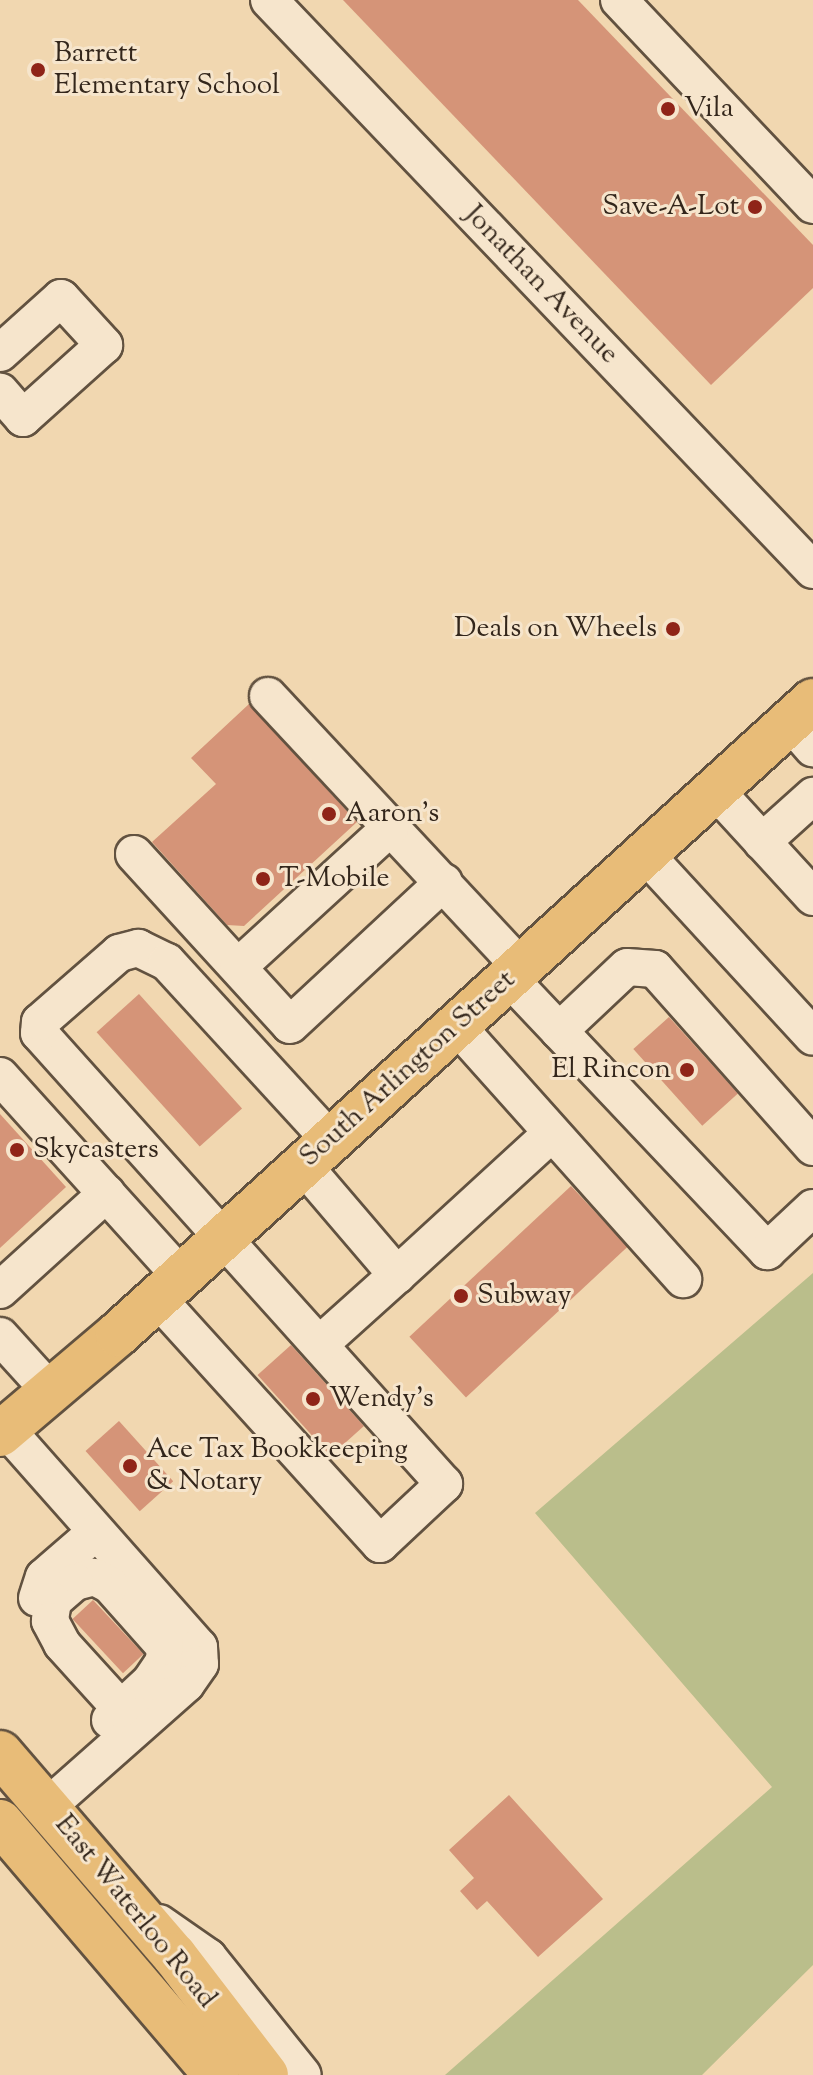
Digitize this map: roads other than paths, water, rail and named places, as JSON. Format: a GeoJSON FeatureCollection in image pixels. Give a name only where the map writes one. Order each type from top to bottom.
{"type":"FeatureCollection","features":[{"type":"Feature","properties":{"kind":"main road","name":"South Arlington Street"},"geometry":{"type":"LineString","coordinates":[[3,1432],[169,1287],[715,790],[805,724]]}},
{"type":"Feature","properties":{"kind":"main road","name":"East Waterloo Road"},"geometry":{"type":"LineString","coordinates":[[0,1753],[130,1903],[266,2075]]}},
{"type":"Feature","properties":{"kind":"main road","name":"East Waterloo Road"},"geometry":{"type":"LineString","coordinates":[[0,1822],[216,2075]]}},
{"type":"Feature","properties":{"kind":"street","name":"Jonathan Avenue"},"geometry":{"type":"LineString","coordinates":[[269,0],[813,570]]}},
{"type":"Feature","properties":{"kind":"street"},"geometry":{"type":"LineString","coordinates":[[619,0],[813,205]]}},
{"type":"Feature","properties":{"kind":"street"},"geometry":{"type":"LineString","coordinates":[[0,353],[61,298],[104,345],[23,418],[0,392]]}},
{"type":"Feature","properties":{"kind":"street"},"geometry":{"type":"LineString","coordinates":[[268,696],[444,882],[559,1031],[767,1251],[813,1208]]}},
{"type":"Feature","properties":{"kind":"street"},"geometry":{"type":"LineString","coordinates":[[715,790],[813,897]]}},
{"type":"Feature","properties":{"kind":"street"},"geometry":{"type":"LineString","coordinates":[[762,842],[813,796]]}},
{"type":"Feature","properties":{"kind":"street"},"geometry":{"type":"LineString","coordinates":[[238,967],[391,827]]}},
{"type":"Feature","properties":{"kind":"street"},"geometry":{"type":"LineString","coordinates":[[134,854],[290,1025],[444,882]]}},
{"type":"Feature","properties":{"kind":"street"},"geometry":{"type":"LineString","coordinates":[[645,854],[813,1037]]}},
{"type":"Feature","properties":{"kind":"street"},"geometry":{"type":"LineString","coordinates":[[0,1076],[107,1193],[169,1287],[380,1544],[444,1484],[225,1236],[39,1033],[40,1022],[119,953],[138,948],[167,962],[317,1152],[397,1275]]}},
{"type":"Feature","properties":{"kind":"street"},"geometry":{"type":"LineString","coordinates":[[559,1031],[627,967],[655,969],[813,1147]]}},
{"type":"Feature","properties":{"kind":"street"},"geometry":{"type":"LineString","coordinates":[[456,1025],[683,1279]]}},
{"type":"Feature","properties":{"kind":"street"},"geometry":{"type":"LineString","coordinates":[[320,1344],[552,1133]]}},
{"type":"Feature","properties":{"kind":"street"},"geometry":{"type":"LineString","coordinates":[[0,1290],[107,1193]]}},
{"type":"Feature","properties":{"kind":"street"},"geometry":{"type":"LineString","coordinates":[[0,1336],[50,1391]]}},
{"type":"Feature","properties":{"kind":"street"},"geometry":{"type":"LineString","coordinates":[[3,1432],[199,1647],[200,1664],[186,1684],[119,1722],[48,1806]]}},
{"type":"Feature","properties":{"kind":"street"},"geometry":{"type":"LineString","coordinates":[[96,1532],[44,1577],[34,1607],[36,1636],[119,1722]]}},
{"type":"Feature","properties":{"kind":"street"},"geometry":{"type":"LineString","coordinates":[[130,1903],[208,1957],[303,2075]]}},
{"type":"Feature","properties":{"kind":"place","name":"Barrett Elementary School"},"geometry":{"type":"Point","coordinates":[38,70]}},
{"type":"Feature","properties":{"kind":"place","name":"Vila"},"geometry":{"type":"Point","coordinates":[668,109]}},
{"type":"Feature","properties":{"kind":"place","name":"Save-A-Lot"},"geometry":{"type":"Point","coordinates":[755,207]}},
{"type":"Feature","properties":{"kind":"place","name":"Deals on Wheels"},"geometry":{"type":"Point","coordinates":[673,629]}},
{"type":"Feature","properties":{"kind":"place","name":"Aaron's"},"geometry":{"type":"Point","coordinates":[329,814]}},
{"type":"Feature","properties":{"kind":"place","name":"T-Mobile"},"geometry":{"type":"Point","coordinates":[263,879]}},
{"type":"Feature","properties":{"kind":"place","name":"El Rincon"},"geometry":{"type":"Point","coordinates":[687,1070]}},
{"type":"Feature","properties":{"kind":"place","name":"Skycasters"},"geometry":{"type":"Point","coordinates":[17,1150]}},
{"type":"Feature","properties":{"kind":"place","name":"Subway"},"geometry":{"type":"Point","coordinates":[461,1296]}},
{"type":"Feature","properties":{"kind":"place","name":"Wendy's"},"geometry":{"type":"Point","coordinates":[313,1399]}},
{"type":"Feature","properties":{"kind":"place","name":"Ace Tax Bookkeeping & Notary"},"geometry":{"type":"Point","coordinates":[130,1466]}}]}
